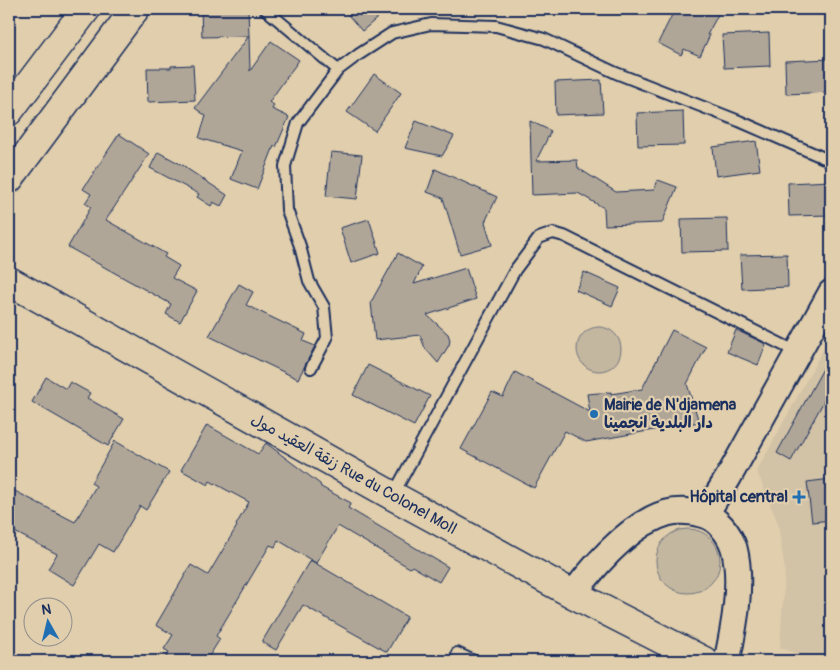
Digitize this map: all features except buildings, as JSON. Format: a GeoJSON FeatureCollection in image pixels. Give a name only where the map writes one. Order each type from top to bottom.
{"type":"FeatureCollection","features":[{"type":"Feature","properties":{"kind":"main road"},"geometry":{"type":"LineString","coordinates":[[9,111],[86,9]]}},
{"type":"Feature","properties":{"kind":"main road"},"geometry":{"type":"LineString","coordinates":[[9,179],[135,9]]}},
{"type":"Feature","properties":{"kind":"main road","name":"زنقة العقيد مول Rue du Colonel Moll"},"geometry":{"type":"LineString","coordinates":[[9,281],[392,496],[573,594],[704,661]]}},
{"type":"Feature","properties":{"kind":"street"},"geometry":{"type":"LineString","coordinates":[[705,515],[728,478],[831,292]]}},
{"type":"Feature","properties":{"kind":"street"},"geometry":{"type":"LineString","coordinates":[[573,594],[604,557],[646,522],[668,513],[691,511],[705,515],[726,531],[736,558],[738,580],[732,636],[727,661]]}},
{"type":"Feature","properties":{"kind":"lane"},"geometry":{"type":"LineString","coordinates":[[265,9],[338,70]]}},
{"type":"Feature","properties":{"kind":"lane"},"geometry":{"type":"LineString","coordinates":[[312,368],[327,338],[324,307],[309,281],[300,246],[287,210],[285,166],[298,123],[338,70],[392,33],[431,24],[496,26],[544,39],[616,73],[739,121],[831,161]]}},
{"type":"Feature","properties":{"kind":"lane"},"geometry":{"type":"LineString","coordinates":[[392,496],[515,270],[540,238],[546,235],[552,233],[564,236],[797,352]]}},
{"type":"Feature","properties":{"kind":"lane"},"geometry":{"type":"LineString","coordinates":[[457,653],[474,661]]}},
{"type":"Feature","properties":{"kind":"shaded area"},"geometry":{"type":"Polygon","coordinates":[[[603,327],[615,333],[620,340],[620,358],[615,365],[608,370],[595,371],[587,368],[580,361],[577,345],[580,337],[587,330],[603,327]]]}},
{"type":"Feature","properties":{"kind":"shaded area","name":"Hôpital central"},"geometry":{"type":"Polygon","coordinates":[[[831,335],[831,661],[816,661],[780,647],[785,571],[778,523],[757,471],[831,335]]]}},
{"type":"Feature","properties":{"kind":"shaded area"},"geometry":{"type":"Polygon","coordinates":[[[682,529],[694,529],[711,538],[718,549],[720,561],[718,573],[711,584],[694,593],[682,593],[670,588],[661,579],[656,567],[656,555],[661,543],[670,534],[682,529]]]}},
{"type":"Feature","properties":{"kind":"place","name":"Mairie de N'djamena دار البلدية انجمينا"},"geometry":{"type":"Point","coordinates":[594,414]}},
{"type":"Feature","properties":{"kind":"place","name":"Hôpital central"},"geometry":{"type":"Point","coordinates":[799,497]}}]}
